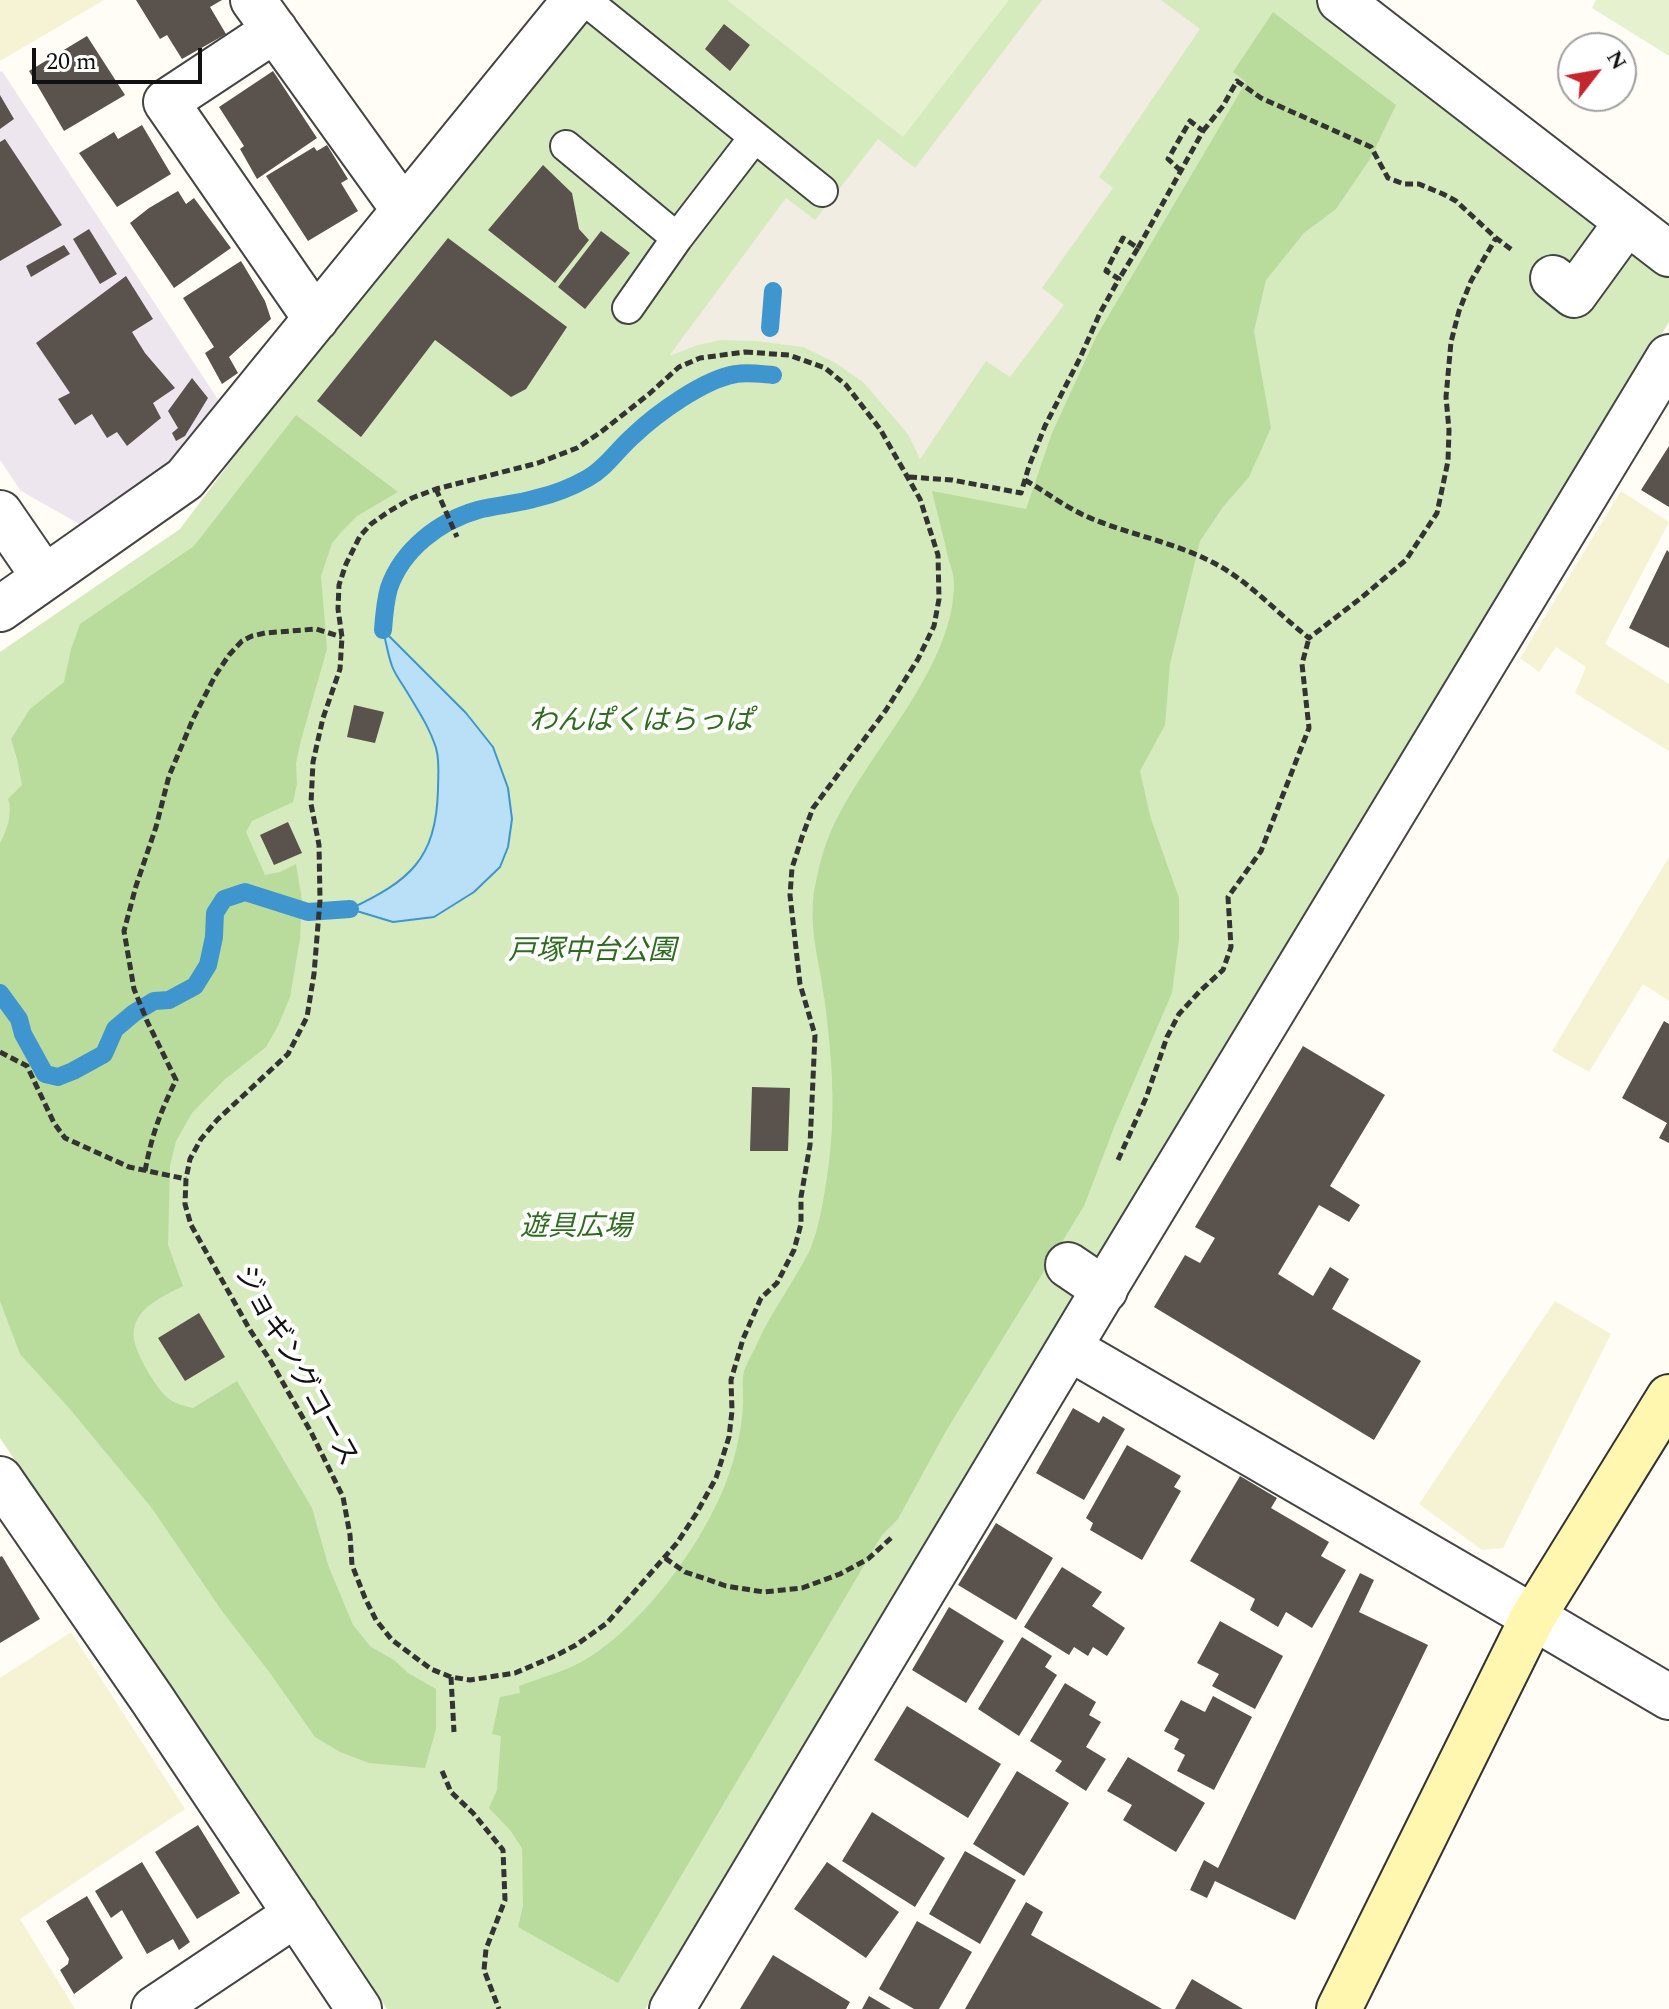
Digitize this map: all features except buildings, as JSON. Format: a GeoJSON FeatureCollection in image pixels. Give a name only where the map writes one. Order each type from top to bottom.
{"type":"FeatureCollection","features":[{"type":"Feature","properties":{"kind":"main road"},"geometry":{"type":"LineString","coordinates":[[1339,2009],[1533,1617],[1669,1397]]}},
{"type":"Feature","properties":{"kind":"street"},"geometry":{"type":"LineString","coordinates":[[0,609],[185,479],[575,0]]}},
{"type":"Feature","properties":{"kind":"street"},"geometry":{"type":"LineString","coordinates":[[1340,0],[1669,254]]}},
{"type":"Feature","properties":{"kind":"street"},"geometry":{"type":"LineString","coordinates":[[316,319],[166,102],[264,15],[404,210]]}},
{"type":"Feature","properties":{"kind":"street"},"geometry":{"type":"LineString","coordinates":[[1553,278],[1574,295],[1627,222]]}},
{"type":"Feature","properties":{"kind":"street"},"geometry":{"type":"LineString","coordinates":[[672,2009],[1669,357]]}},
{"type":"Feature","properties":{"kind":"street"},"geometry":{"type":"LineString","coordinates":[[0,513],[44,577]]}},
{"type":"Feature","properties":{"kind":"street"},"geometry":{"type":"LineString","coordinates":[[1068,1265],[1105,1290]]}},
{"type":"Feature","properties":{"kind":"street"},"geometry":{"type":"LineString","coordinates":[[1069,1348],[1669,1697]]}},
{"type":"Feature","properties":{"kind":"street"},"geometry":{"type":"LineString","coordinates":[[0,1479],[152,1699],[359,2009]]}},
{"type":"Feature","properties":{"kind":"street"},"geometry":{"type":"LineString","coordinates":[[154,2009],[296,1914]]}},
{"type":"Feature","properties":{"kind":"lane"},"geometry":{"type":"LineString","coordinates":[[585,0],[822,191]]}},
{"type":"Feature","properties":{"kind":"lane"},"geometry":{"type":"LineString","coordinates":[[628,308],[754,138]]}},
{"type":"Feature","properties":{"kind":"lane"},"geometry":{"type":"LineString","coordinates":[[566,146],[677,238]]}},
{"type":"Feature","properties":{"kind":"path"},"geometry":{"type":"LineString","coordinates":[[908,477],[952,480],[1021,493],[1045,426],[1100,313],[1203,131],[1223,106],[1237,81],[1261,98],[1371,147],[1388,178],[1404,184],[1419,184],[1456,201],[1496,238],[1467,291],[1451,342],[1446,397],[1448,461],[1437,513],[1406,560],[1309,638],[1302,664],[1309,728],[1261,851],[1228,897],[1231,947],[1223,970],[1179,1014],[1118,1162]]}},
{"type":"Feature","properties":{"kind":"path"},"geometry":{"type":"LineString","coordinates":[[1181,171],[1168,159],[1190,121],[1203,131]]}},
{"type":"Feature","properties":{"kind":"path"},"geometry":{"type":"LineString","coordinates":[[1119,279],[1106,271],[1123,238],[1138,248]]}},
{"type":"Feature","properties":{"kind":"path","name":"ジョギングコース"},"geometry":{"type":"LineString","coordinates":[[342,637],[340,669],[318,737],[311,783],[311,804],[319,845],[320,900],[307,1017],[288,1054],[217,1120],[201,1139],[190,1159],[185,1204],[191,1225],[304,1419],[343,1497],[352,1565],[376,1620],[392,1640],[431,1669],[470,1680],[515,1673],[555,1656],[607,1623],[665,1558],[696,1514],[716,1478],[729,1437],[731,1380],[743,1339],[761,1298],[777,1283],[794,1250],[801,1224],[801,1197],[810,1145],[815,1035],[800,984],[790,895],[792,868],[813,808],[886,710],[918,659],[934,626],[939,599],[938,555],[920,499],[880,429],[846,385],[825,368],[789,355],[745,352],[700,358],[679,367],[649,394],[577,448],[538,463],[436,489]]}},
{"type":"Feature","properties":{"kind":"path"},"geometry":{"type":"LineString","coordinates":[[1025,480],[1093,519],[1213,562],[1239,578],[1309,638]]}},
{"type":"Feature","properties":{"kind":"path"},"geometry":{"type":"LineString","coordinates":[[145,1171],[158,1117],[176,1080],[134,989],[124,931],[169,776],[193,719],[215,676],[242,641],[265,633],[316,629],[342,637],[339,585],[346,564],[360,536],[388,512],[436,489],[457,537]]}},
{"type":"Feature","properties":{"kind":"path"},"geometry":{"type":"LineString","coordinates":[[0,1052],[27,1066],[54,1123],[65,1138],[104,1157],[145,1171],[186,1179]]}},
{"type":"Feature","properties":{"kind":"path"},"geometry":{"type":"LineString","coordinates":[[665,1558],[685,1572],[726,1586],[764,1592],[802,1588],[840,1574],[868,1559]]}},
{"type":"Feature","properties":{"kind":"path"},"geometry":{"type":"LineString","coordinates":[[451,1677],[454,1732]]}},
{"type":"Feature","properties":{"kind":"path"},"geometry":{"type":"LineString","coordinates":[[442,1771],[451,1792],[503,1850],[505,1900],[486,1949],[484,1970],[499,2009]]}},
{"type":"Feature","properties":{"kind":"shaded area"},"geometry":{"type":"Polygon","coordinates":[[[0,0],[104,0],[0,61],[0,0]]]}},
{"type":"Feature","properties":{"kind":"shaded area"},"geometry":{"type":"Polygon","coordinates":[[[1042,0],[1161,0],[1200,29],[1099,177],[1113,188],[1042,288],[1064,305],[1010,377],[986,361],[920,459],[909,436],[863,382],[834,362],[803,347],[721,340],[669,356],[786,198],[815,220],[878,139],[915,168],[1042,0]]]}},
{"type":"Feature","properties":{"kind":"shaded area"},"geometry":{"type":"Polygon","coordinates":[[[2,71],[219,401],[136,502],[90,530],[21,491],[0,460],[2,71]]]}},
{"type":"Feature","properties":{"kind":"shaded area"},"geometry":{"type":"Polygon","coordinates":[[[1621,491],[1669,522],[1605,644],[1669,684],[1669,751],[1575,693],[1586,667],[1556,647],[1539,672],[1520,658],[1621,491]]]}},
{"type":"Feature","properties":{"kind":"shaded area"},"geometry":{"type":"Polygon","coordinates":[[[1669,857],[1669,1001],[1643,984],[1589,1072],[1552,1051],[1669,857]]]}},
{"type":"Feature","properties":{"kind":"shaded area"},"geometry":{"type":"Polygon","coordinates":[[[1555,1301],[1611,1334],[1503,1548],[1482,1550],[1419,1504],[1555,1301]]]}},
{"type":"Feature","properties":{"kind":"shaded area"},"geometry":{"type":"Polygon","coordinates":[[[71,1632],[185,1809],[20,1919],[75,2009],[0,2009],[0,1678],[71,1632]]]}},
{"type":"Feature","properties":{"kind":"green space","name":"戸塚中台公園"},"geometry":{"type":"Polygon","coordinates":[[[599,0],[1316,0],[1669,268],[1669,322],[645,2009],[387,2009],[0,1438],[0,652],[180,529],[279,397],[599,0]]]}},
{"type":"Feature","properties":{"kind":"green space"},"geometry":{"type":"Polygon","coordinates":[[[727,0],[1009,0],[903,137],[727,0]]]}},
{"type":"Feature","properties":{"kind":"green space"},"geometry":{"type":"Polygon","coordinates":[[[1596,0],[1669,0],[1669,56],[1637,36],[1637,32],[1630,32],[1592,8],[1596,0]]]}},
{"type":"Feature","properties":{"kind":"green space"},"geometry":{"type":"Polygon","coordinates":[[[1273,12],[1396,105],[1370,159],[1336,209],[1304,233],[1266,280],[1254,331],[1271,428],[1249,477],[1223,507],[1200,541],[1170,664],[1165,725],[1140,771],[1151,819],[1179,898],[1179,939],[1172,993],[1084,1206],[946,1431],[898,1519],[882,1535],[618,1983],[518,1927],[523,1906],[522,1848],[489,1808],[497,1790],[501,1736],[492,1734],[500,1697],[520,1693],[519,1686],[580,1663],[633,1622],[675,1573],[710,1518],[723,1491],[739,1435],[744,1371],[768,1322],[809,1252],[825,1190],[831,1138],[832,1079],[812,912],[821,859],[844,806],[923,681],[939,649],[950,616],[953,576],[932,491],[1026,509],[1052,433],[1096,337],[1246,82],[1233,72],[1273,12]]]}},
{"type":"Feature","properties":{"kind":"green space"},"geometry":{"type":"Polygon","coordinates":[[[296,415],[398,492],[357,516],[343,530],[332,543],[321,576],[327,649],[301,740],[293,802],[252,821],[246,832],[265,875],[296,864],[302,900],[300,939],[290,997],[266,1047],[224,1080],[192,1113],[176,1141],[170,1166],[168,1245],[183,1286],[157,1300],[141,1314],[136,1322],[134,1337],[153,1380],[169,1399],[178,1404],[193,1408],[237,1381],[312,1508],[328,1565],[353,1625],[371,1647],[436,1689],[436,1729],[425,1768],[369,1763],[340,1752],[315,1737],[222,1611],[151,1507],[20,1354],[0,1301],[0,843],[10,810],[8,799],[22,785],[11,739],[30,709],[64,682],[80,624],[194,546],[296,415]]]}},
{"type":"Feature","properties":{"kind":"water"},"geometry":{"type":"Polygon","coordinates":[[[383,630],[466,713],[493,747],[508,788],[512,819],[508,847],[500,867],[474,892],[434,917],[393,922],[350,909],[403,878],[425,851],[436,814],[438,764],[430,732],[393,669],[383,630]]]}},
{"type":"Feature","properties":{"kind":"waterway"},"geometry":{"type":"LineString","coordinates":[[770,328],[773,291]]}},
{"type":"Feature","properties":{"kind":"waterway"},"geometry":{"type":"LineString","coordinates":[[383,630],[389,588],[395,574],[413,550],[436,529],[478,510],[544,496],[582,481],[601,469],[654,418],[681,399],[723,377],[740,373],[773,375]]}},
{"type":"Feature","properties":{"kind":"waterway"},"geometry":{"type":"LineString","coordinates":[[0,993],[19,1019],[23,1034],[45,1074],[58,1077],[104,1054],[115,1029],[134,1013],[154,1001],[169,1000],[195,986],[208,965],[215,913],[224,899],[245,892],[308,912],[350,909]]}},
{"type":"Feature","properties":{"kind":"park label","name":"わんぱくはらっぱ"},"geometry":{"type":"Point","coordinates":[641,724]}},
{"type":"Feature","properties":{"kind":"park label","name":"遊具広場"},"geometry":{"type":"Point","coordinates":[576,1230]}}]}
